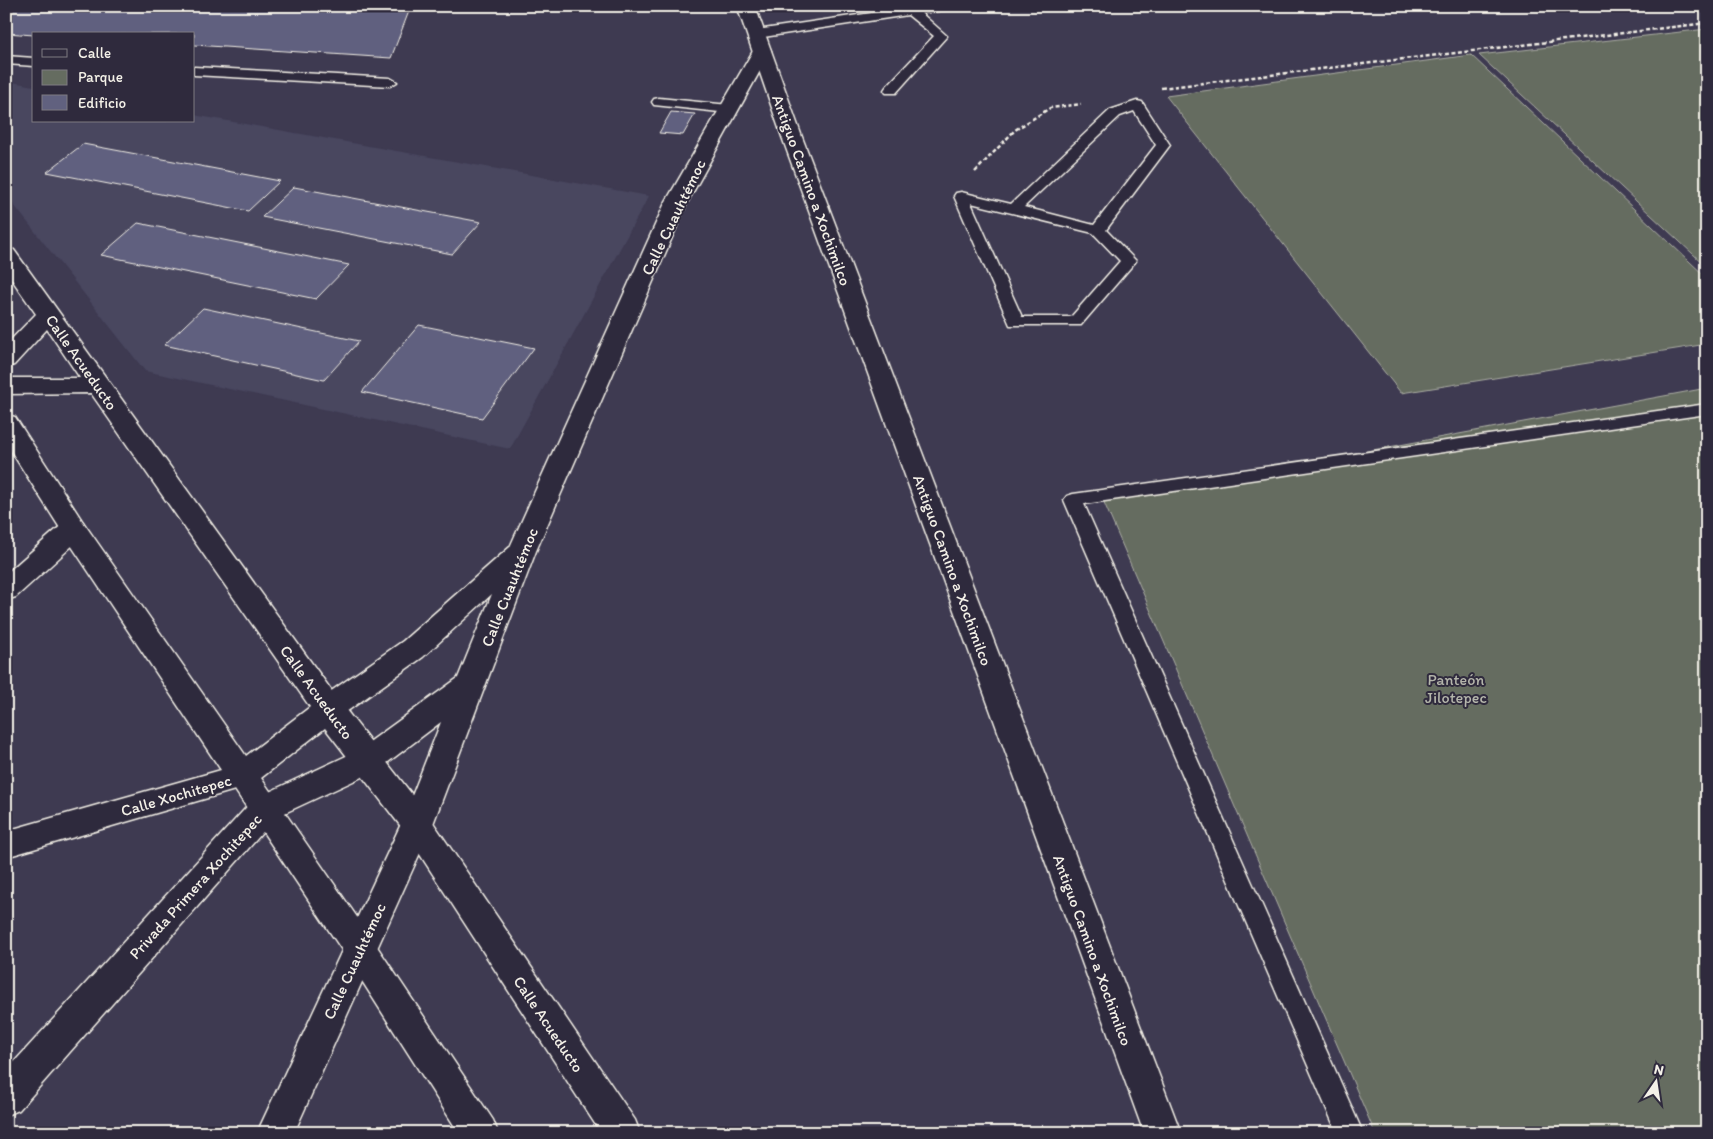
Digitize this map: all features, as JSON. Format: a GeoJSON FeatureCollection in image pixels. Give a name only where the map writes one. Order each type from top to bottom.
{"type":"FeatureCollection","features":[{"type":"Feature","properties":{"kind":"street","name":"Antiguo Camino a Xochimilco"},"geometry":{"type":"LineString","coordinates":[[746,6],[810,184],[1163,1133]]}},
{"type":"Feature","properties":{"kind":"street","name":"Calle Cuauhtémoc"},"geometry":{"type":"LineString","coordinates":[[275,1133],[417,824],[522,551],[676,203],[729,109],[759,42]]}},
{"type":"Feature","properties":{"kind":"street","name":"Calle Acueducto"},"geometry":{"type":"LineString","coordinates":[[6,255],[328,709],[417,824],[622,1133]]}},
{"type":"Feature","properties":{"kind":"street"},"geometry":{"type":"LineString","coordinates":[[6,360],[48,314]]}},
{"type":"Feature","properties":{"kind":"street"},"geometry":{"type":"LineString","coordinates":[[6,386],[98,386]]}},
{"type":"Feature","properties":{"kind":"street"},"geometry":{"type":"LineString","coordinates":[[6,423],[74,529],[360,949],[480,1133]]}},
{"type":"Feature","properties":{"kind":"street"},"geometry":{"type":"LineString","coordinates":[[6,590],[74,529]]}},
{"type":"Feature","properties":{"kind":"street","name":"Calle Xochitepec"},"geometry":{"type":"LineString","coordinates":[[6,844],[242,776],[328,709],[413,649],[522,551]]}},
{"type":"Feature","properties":{"kind":"street","name":"Privada Primera Xochitepec"},"geometry":{"type":"LineString","coordinates":[[6,1098],[265,808],[368,760],[469,686]]}},
{"type":"Feature","properties":{"kind":"lane"},"geometry":{"type":"LineString","coordinates":[[759,42],[945,6]]}},
{"type":"Feature","properties":{"kind":"lane"},"geometry":{"type":"LineString","coordinates":[[891,90],[941,36],[912,12]]}},
{"type":"Feature","properties":{"kind":"lane"},"geometry":{"type":"LineString","coordinates":[[6,60],[32,62]]}},
{"type":"Feature","properties":{"kind":"lane"},"geometry":{"type":"LineString","coordinates":[[195,71],[390,82]]}},
{"type":"Feature","properties":{"kind":"lane"},"geometry":{"type":"LineString","coordinates":[[659,102],[729,109]]}},
{"type":"Feature","properties":{"kind":"lane"},"geometry":{"type":"LineString","coordinates":[[1014,209],[1115,113],[1137,105],[1163,145],[1098,230]]}},
{"type":"Feature","properties":{"kind":"lane"},"geometry":{"type":"LineString","coordinates":[[961,196],[1098,230],[1128,261],[1075,322],[1016,322],[961,196]]}},
{"type":"Feature","properties":{"kind":"lane"},"geometry":{"type":"LineString","coordinates":[[1350,1133],[1073,500],[1707,409]]}},
{"type":"Feature","properties":{"kind":"path"},"geometry":{"type":"LineString","coordinates":[[1159,89],[1168,86],[1707,23]]}},
{"type":"Feature","properties":{"kind":"path"},"geometry":{"type":"LineString","coordinates":[[961,196],[968,180],[1015,130],[1050,108],[1087,103]]}},
{"type":"Feature","properties":{"kind":"shaded area"},"geometry":{"type":"Polygon","coordinates":[[[6,81],[32,86],[32,122],[195,122],[195,115],[649,196],[510,449],[145,371],[6,195],[6,81]]]}},
{"type":"Feature","properties":{"kind":"green space"},"geometry":{"type":"Polygon","coordinates":[[[1707,29],[1707,267],[1479,55],[1707,29]]]}},
{"type":"Feature","properties":{"kind":"green space"},"geometry":{"type":"Polygon","coordinates":[[[1471,55],[1707,278],[1707,344],[1401,393],[1166,96],[1471,55]]]}},
{"type":"Feature","properties":{"kind":"green space","name":"Panteón Jilotepec"},"geometry":{"type":"Polygon","coordinates":[[[1707,388],[1707,1133],[1375,1133],[1103,500],[1707,388]]]}},
{"type":"Feature","properties":{"kind":"building"},"geometry":{"type":"Polygon","coordinates":[[[6,6],[411,6],[391,58],[195,45],[195,32],[32,32],[32,35],[6,33],[6,6]]]}},
{"type":"Feature","properties":{"kind":"building"},"geometry":{"type":"Polygon","coordinates":[[[671,112],[695,114],[683,135],[659,133],[671,112]]]}},
{"type":"Feature","properties":{"kind":"building"},"geometry":{"type":"Polygon","coordinates":[[[83,144],[280,181],[248,211],[47,172],[83,144]]]}},
{"type":"Feature","properties":{"kind":"building"},"geometry":{"type":"Polygon","coordinates":[[[294,187],[481,222],[452,254],[262,217],[294,187]]]}},
{"type":"Feature","properties":{"kind":"building"},"geometry":{"type":"Polygon","coordinates":[[[138,223],[349,265],[316,299],[101,255],[138,223]]]}},
{"type":"Feature","properties":{"kind":"building"},"geometry":{"type":"Polygon","coordinates":[[[203,308],[359,341],[324,380],[164,345],[203,308]]]}},
{"type":"Feature","properties":{"kind":"building"},"geometry":{"type":"Polygon","coordinates":[[[419,325],[534,348],[482,418],[362,392],[419,325]]]}}]}
